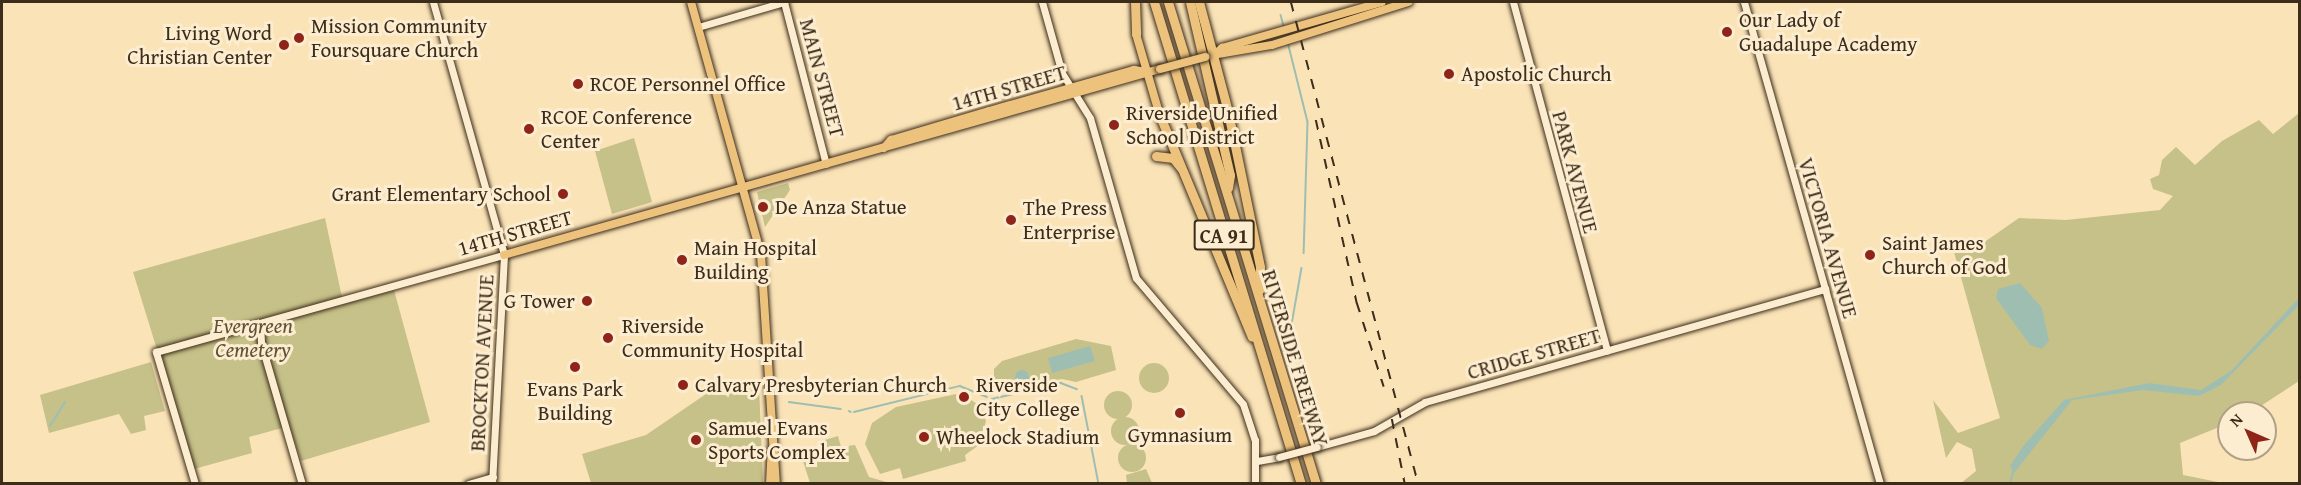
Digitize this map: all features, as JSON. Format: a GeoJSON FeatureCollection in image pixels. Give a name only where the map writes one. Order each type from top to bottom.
{"type":"FeatureCollection","features":[{"type":"Feature","properties":{"kind":"highway"},"geometry":{"type":"LineString","coordinates":[[1135,2],[1136,34]]}},
{"type":"Feature","properties":{"kind":"highway","name":"RIVERSIDE FREEWAY"},"geometry":{"type":"LineString","coordinates":[[1154,2],[1301,483]]}},
{"type":"Feature","properties":{"kind":"highway","name":"RIVERSIDE FREEWAY"},"geometry":{"type":"LineString","coordinates":[[1168,2],[1316,483]]}},
{"type":"Feature","properties":{"kind":"highway"},"geometry":{"type":"LineString","coordinates":[[1190,2],[1230,175],[1227,191]]}},
{"type":"Feature","properties":{"kind":"highway"},"geometry":{"type":"LineString","coordinates":[[1199,2],[1260,267],[1259,302]]}},
{"type":"Feature","properties":{"kind":"highway"},"geometry":{"type":"LineString","coordinates":[[1160,116],[1193,188],[1243,325],[1258,347]]}},
{"type":"Feature","properties":{"kind":"highway"},"geometry":{"type":"LineString","coordinates":[[1156,156],[1176,160],[1193,188]]}},
{"type":"Feature","properties":{"kind":"main road"},"geometry":{"type":"LineString","coordinates":[[691,2],[763,262],[771,450],[770,483]]}},
{"type":"Feature","properties":{"kind":"main road","name":"14TH STREET"},"geometry":{"type":"LineString","coordinates":[[1213,55],[1222,48],[1382,2]]}},
{"type":"Feature","properties":{"kind":"main road","name":"14TH STREET"},"geometry":{"type":"LineString","coordinates":[[504,255],[743,186],[965,126],[1134,70],[1147,72],[1213,55],[1272,45],[1407,2]]}},
{"type":"Feature","properties":{"kind":"main road"},"geometry":{"type":"LineString","coordinates":[[1136,34],[1160,116]]}},
{"type":"Feature","properties":{"kind":"main road","name":"14TH STREET"},"geometry":{"type":"LineString","coordinates":[[884,148],[891,140],[989,111],[1072,92]]}},
{"type":"Feature","properties":{"kind":"main road"},"geometry":{"type":"LineString","coordinates":[[965,126],[989,111]]}},
{"type":"Feature","properties":{"kind":"main road"},"geometry":{"type":"LineString","coordinates":[[771,450],[776,483]]}},
{"type":"Feature","properties":{"kind":"street","name":"BROCKTON AVENUE"},"geometry":{"type":"LineString","coordinates":[[433,2],[504,255],[492,480]]}},
{"type":"Feature","properties":{"kind":"street"},"geometry":{"type":"LineString","coordinates":[[698,27],[784,2]]}},
{"type":"Feature","properties":{"kind":"street","name":"MAIN STREET"},"geometry":{"type":"LineString","coordinates":[[784,2],[826,164]]}},
{"type":"Feature","properties":{"kind":"street"},"geometry":{"type":"LineString","coordinates":[[1042,2],[1072,92],[1090,118],[1140,287],[1237,394],[1251,420],[1257,461],[1255,483]]}},
{"type":"Feature","properties":{"kind":"street","name":"PARK AVENUE"},"geometry":{"type":"LineString","coordinates":[[1513,2],[1606,351]]}},
{"type":"Feature","properties":{"kind":"street","name":"VICTORIA AVENUE"},"geometry":{"type":"LineString","coordinates":[[1744,2],[1880,483]]}},
{"type":"Feature","properties":{"kind":"street","name":"14TH STREET"},"geometry":{"type":"LineString","coordinates":[[195,483],[156,352],[504,255]]}},
{"type":"Feature","properties":{"kind":"street","name":"CRIDGE STREET"},"geometry":{"type":"LineString","coordinates":[[1257,461],[1317,447],[1383,427],[1425,402],[1825,289]]}},
{"type":"Feature","properties":{"kind":"street"},"geometry":{"type":"LineString","coordinates":[[260,323],[261,343],[302,483]]}},
{"type":"Feature","properties":{"kind":"street"},"geometry":{"type":"LineString","coordinates":[[468,483],[492,480]]}},
{"type":"Feature","properties":{"kind":"green space"},"geometry":{"type":"Polygon","coordinates":[[[2299,113],[2299,381],[2268,401],[2217,401],[2217,428],[2180,443],[2183,475],[2223,483],[1961,483],[1976,471],[1972,449],[1957,442],[1946,458],[1933,400],[1958,433],[2000,418],[1954,252],[1983,243],[2019,218],[2066,220],[2160,210],[2173,196],[2153,189],[2150,179],[2159,175],[2162,160],[2176,147],[2195,165],[2222,141],[2259,120],[2273,134],[2299,113]]]}},
{"type":"Feature","properties":{"kind":"green space"},"geometry":{"type":"Polygon","coordinates":[[[634,138],[652,202],[612,214],[595,151],[634,138]]]}},
{"type":"Feature","properties":{"kind":"green space"},"geometry":{"type":"Polygon","coordinates":[[[788,183],[790,190],[765,227],[757,192],[788,183]]]}},
{"type":"Feature","properties":{"kind":"green space","name":"Evergreen Cemetery"},"geometry":{"type":"Polygon","coordinates":[[[325,218],[343,302],[394,290],[430,422],[301,461],[289,426],[249,437],[252,453],[194,469],[133,272],[325,218]]]}},
{"type":"Feature","properties":{"kind":"green space"},"geometry":{"type":"Polygon","coordinates":[[[1076,339],[1111,346],[1116,370],[1076,382],[1062,379],[994,390],[994,369],[1002,361],[1076,339]]]}},
{"type":"Feature","properties":{"kind":"green space"},"geometry":{"type":"Polygon","coordinates":[[[151,362],[165,411],[144,416],[146,430],[131,434],[119,414],[49,433],[40,395],[151,362]]]}},
{"type":"Feature","properties":{"kind":"green space"},"geometry":{"type":"Polygon","coordinates":[[[1154,363],[1165,367],[1169,378],[1165,389],[1154,393],[1143,389],[1139,378],[1143,367],[1154,363]]]}},
{"type":"Feature","properties":{"kind":"green space","name":"Samuel Evans Sports Complex"},"geometry":{"type":"Polygon","coordinates":[[[759,387],[763,483],[591,483],[582,454],[646,435],[706,394],[759,387]]]}},
{"type":"Feature","properties":{"kind":"green space"},"geometry":{"type":"Polygon","coordinates":[[[1118,391],[1128,395],[1132,405],[1128,415],[1118,419],[1108,415],[1104,405],[1108,395],[1118,391]]]}},
{"type":"Feature","properties":{"kind":"green space","name":"Wheelock Stadium"},"geometry":{"type":"Polygon","coordinates":[[[961,393],[980,406],[986,421],[979,445],[965,455],[966,461],[903,479],[900,468],[880,474],[865,444],[872,423],[896,407],[961,393]]]}},
{"type":"Feature","properties":{"kind":"green space"},"geometry":{"type":"Polygon","coordinates":[[[1125,417],[1135,421],[1139,431],[1135,441],[1125,445],[1115,441],[1111,431],[1115,421],[1125,417]]]}},
{"type":"Feature","properties":{"kind":"green space"},"geometry":{"type":"Polygon","coordinates":[[[838,436],[841,447],[855,445],[869,477],[890,483],[810,483],[802,458],[820,453],[818,442],[838,436]]]}},
{"type":"Feature","properties":{"kind":"green space"},"geometry":{"type":"Polygon","coordinates":[[[1132,444],[1142,448],[1146,458],[1142,468],[1132,472],[1122,468],[1118,458],[1122,448],[1132,444]]]}},
{"type":"Feature","properties":{"kind":"green space"},"geometry":{"type":"Polygon","coordinates":[[[1146,469],[1152,483],[1127,483],[1126,475],[1146,469]]]}},
{"type":"Feature","properties":{"kind":"shaded area"},"geometry":{"type":"Polygon","coordinates":[[[2020,283],[2042,308],[2049,341],[2042,349],[2030,345],[1996,298],[1998,289],[2020,283]]]}},
{"type":"Feature","properties":{"kind":"shaded area"},"geometry":{"type":"Polygon","coordinates":[[[2299,298],[2299,305],[2221,385],[2199,396],[2143,390],[2072,400],[2014,473],[2010,466],[2024,445],[2064,400],[2149,383],[2201,390],[2231,371],[2299,298]]]}},
{"type":"Feature","properties":{"kind":"shaded area"},"geometry":{"type":"Polygon","coordinates":[[[1090,346],[1095,361],[1052,373],[1048,358],[1090,346]]]}},
{"type":"Feature","properties":{"kind":"shaded area"},"geometry":{"type":"Polygon","coordinates":[[[1022,370],[1027,372],[1029,377],[1027,382],[1022,384],[1017,382],[1015,377],[1017,372],[1022,370]]]}},
{"type":"Feature","properties":{"kind":"waterway"},"geometry":{"type":"LineString","coordinates":[[1281,15],[1284,26]]}},
{"type":"Feature","properties":{"kind":"waterway"},"geometry":{"type":"LineString","coordinates":[[1288,42],[1308,122],[1304,253]]}},
{"type":"Feature","properties":{"kind":"waterway"},"geometry":{"type":"LineString","coordinates":[[1302,268],[1292,325],[1322,437]]}},
{"type":"Feature","properties":{"kind":"waterway"},"geometry":{"type":"LineString","coordinates":[[992,399],[1061,383],[1077,389]]}},
{"type":"Feature","properties":{"kind":"waterway"},"geometry":{"type":"LineString","coordinates":[[854,412],[960,386],[987,397]]}},
{"type":"Feature","properties":{"kind":"waterway"},"geometry":{"type":"LineString","coordinates":[[1082,396],[1099,484]]}},
{"type":"Feature","properties":{"kind":"waterway"},"geometry":{"type":"LineString","coordinates":[[50,426],[65,402]]}},
{"type":"Feature","properties":{"kind":"waterway"},"geometry":{"type":"LineString","coordinates":[[789,402],[841,409]]}},
{"type":"Feature","properties":{"kind":"waterway"},"geometry":{"type":"LineString","coordinates":[[2010,484],[2014,468]]}},
{"type":"Feature","properties":{"kind":"railway"},"geometry":{"type":"LineString","coordinates":[[1291,2],[1418,484]]}},
{"type":"Feature","properties":{"kind":"railway"},"geometry":{"type":"LineString","coordinates":[[1316,120],[1357,303],[1384,387]]}},
{"type":"Feature","properties":{"kind":"railway"},"geometry":{"type":"LineString","coordinates":[[1392,419],[1405,484]]}},
{"type":"Feature","properties":{"kind":"place","name":"Our Lady of Guadalupe Academy"},"geometry":{"type":"Point","coordinates":[1727,32]}},
{"type":"Feature","properties":{"kind":"place","name":"Mission Community Foursquare Church"},"geometry":{"type":"Point","coordinates":[299,38]}},
{"type":"Feature","properties":{"kind":"place","name":"Living Word Christian Center"},"geometry":{"type":"Point","coordinates":[284,45]}},
{"type":"Feature","properties":{"kind":"place","name":"Apostolic Church"},"geometry":{"type":"Point","coordinates":[1449,74]}},
{"type":"Feature","properties":{"kind":"place","name":"RCOE Personnel Office"},"geometry":{"type":"Point","coordinates":[578,84]}},
{"type":"Feature","properties":{"kind":"place","name":"Riverside Unified School District"},"geometry":{"type":"Point","coordinates":[1114,125]}},
{"type":"Feature","properties":{"kind":"place","name":"RCOE Conference Center"},"geometry":{"type":"Point","coordinates":[529,129]}},
{"type":"Feature","properties":{"kind":"place","name":"Grant Elementary School"},"geometry":{"type":"Point","coordinates":[563,194]}},
{"type":"Feature","properties":{"kind":"place","name":"De Anza Statue"},"geometry":{"type":"Point","coordinates":[763,207]}},
{"type":"Feature","properties":{"kind":"place","name":"The Press Enterprise"},"geometry":{"type":"Point","coordinates":[1011,220]}},
{"type":"Feature","properties":{"kind":"place","name":"Saint James Church of God"},"geometry":{"type":"Point","coordinates":[1870,255]}},
{"type":"Feature","properties":{"kind":"place","name":"Main Hospital Building"},"geometry":{"type":"Point","coordinates":[682,260]}},
{"type":"Feature","properties":{"kind":"place","name":"G Tower"},"geometry":{"type":"Point","coordinates":[587,301]}},
{"type":"Feature","properties":{"kind":"place","name":"Riverside Community Hospital"},"geometry":{"type":"Point","coordinates":[608,338]}},
{"type":"Feature","properties":{"kind":"place","name":"Evans Park Building"},"geometry":{"type":"Point","coordinates":[575,367]}},
{"type":"Feature","properties":{"kind":"place","name":"Calvary Presbyterian Church"},"geometry":{"type":"Point","coordinates":[683,385]}},
{"type":"Feature","properties":{"kind":"place","name":"Riverside City College"},"geometry":{"type":"Point","coordinates":[964,397]}},
{"type":"Feature","properties":{"kind":"place","name":"Gymnasium"},"geometry":{"type":"Point","coordinates":[1180,413]}},
{"type":"Feature","properties":{"kind":"place","name":"Wheelock Stadium"},"geometry":{"type":"Point","coordinates":[924,437]}},
{"type":"Feature","properties":{"kind":"place","name":"Samuel Evans Sports Complex"},"geometry":{"type":"Point","coordinates":[696,440]}}]}
